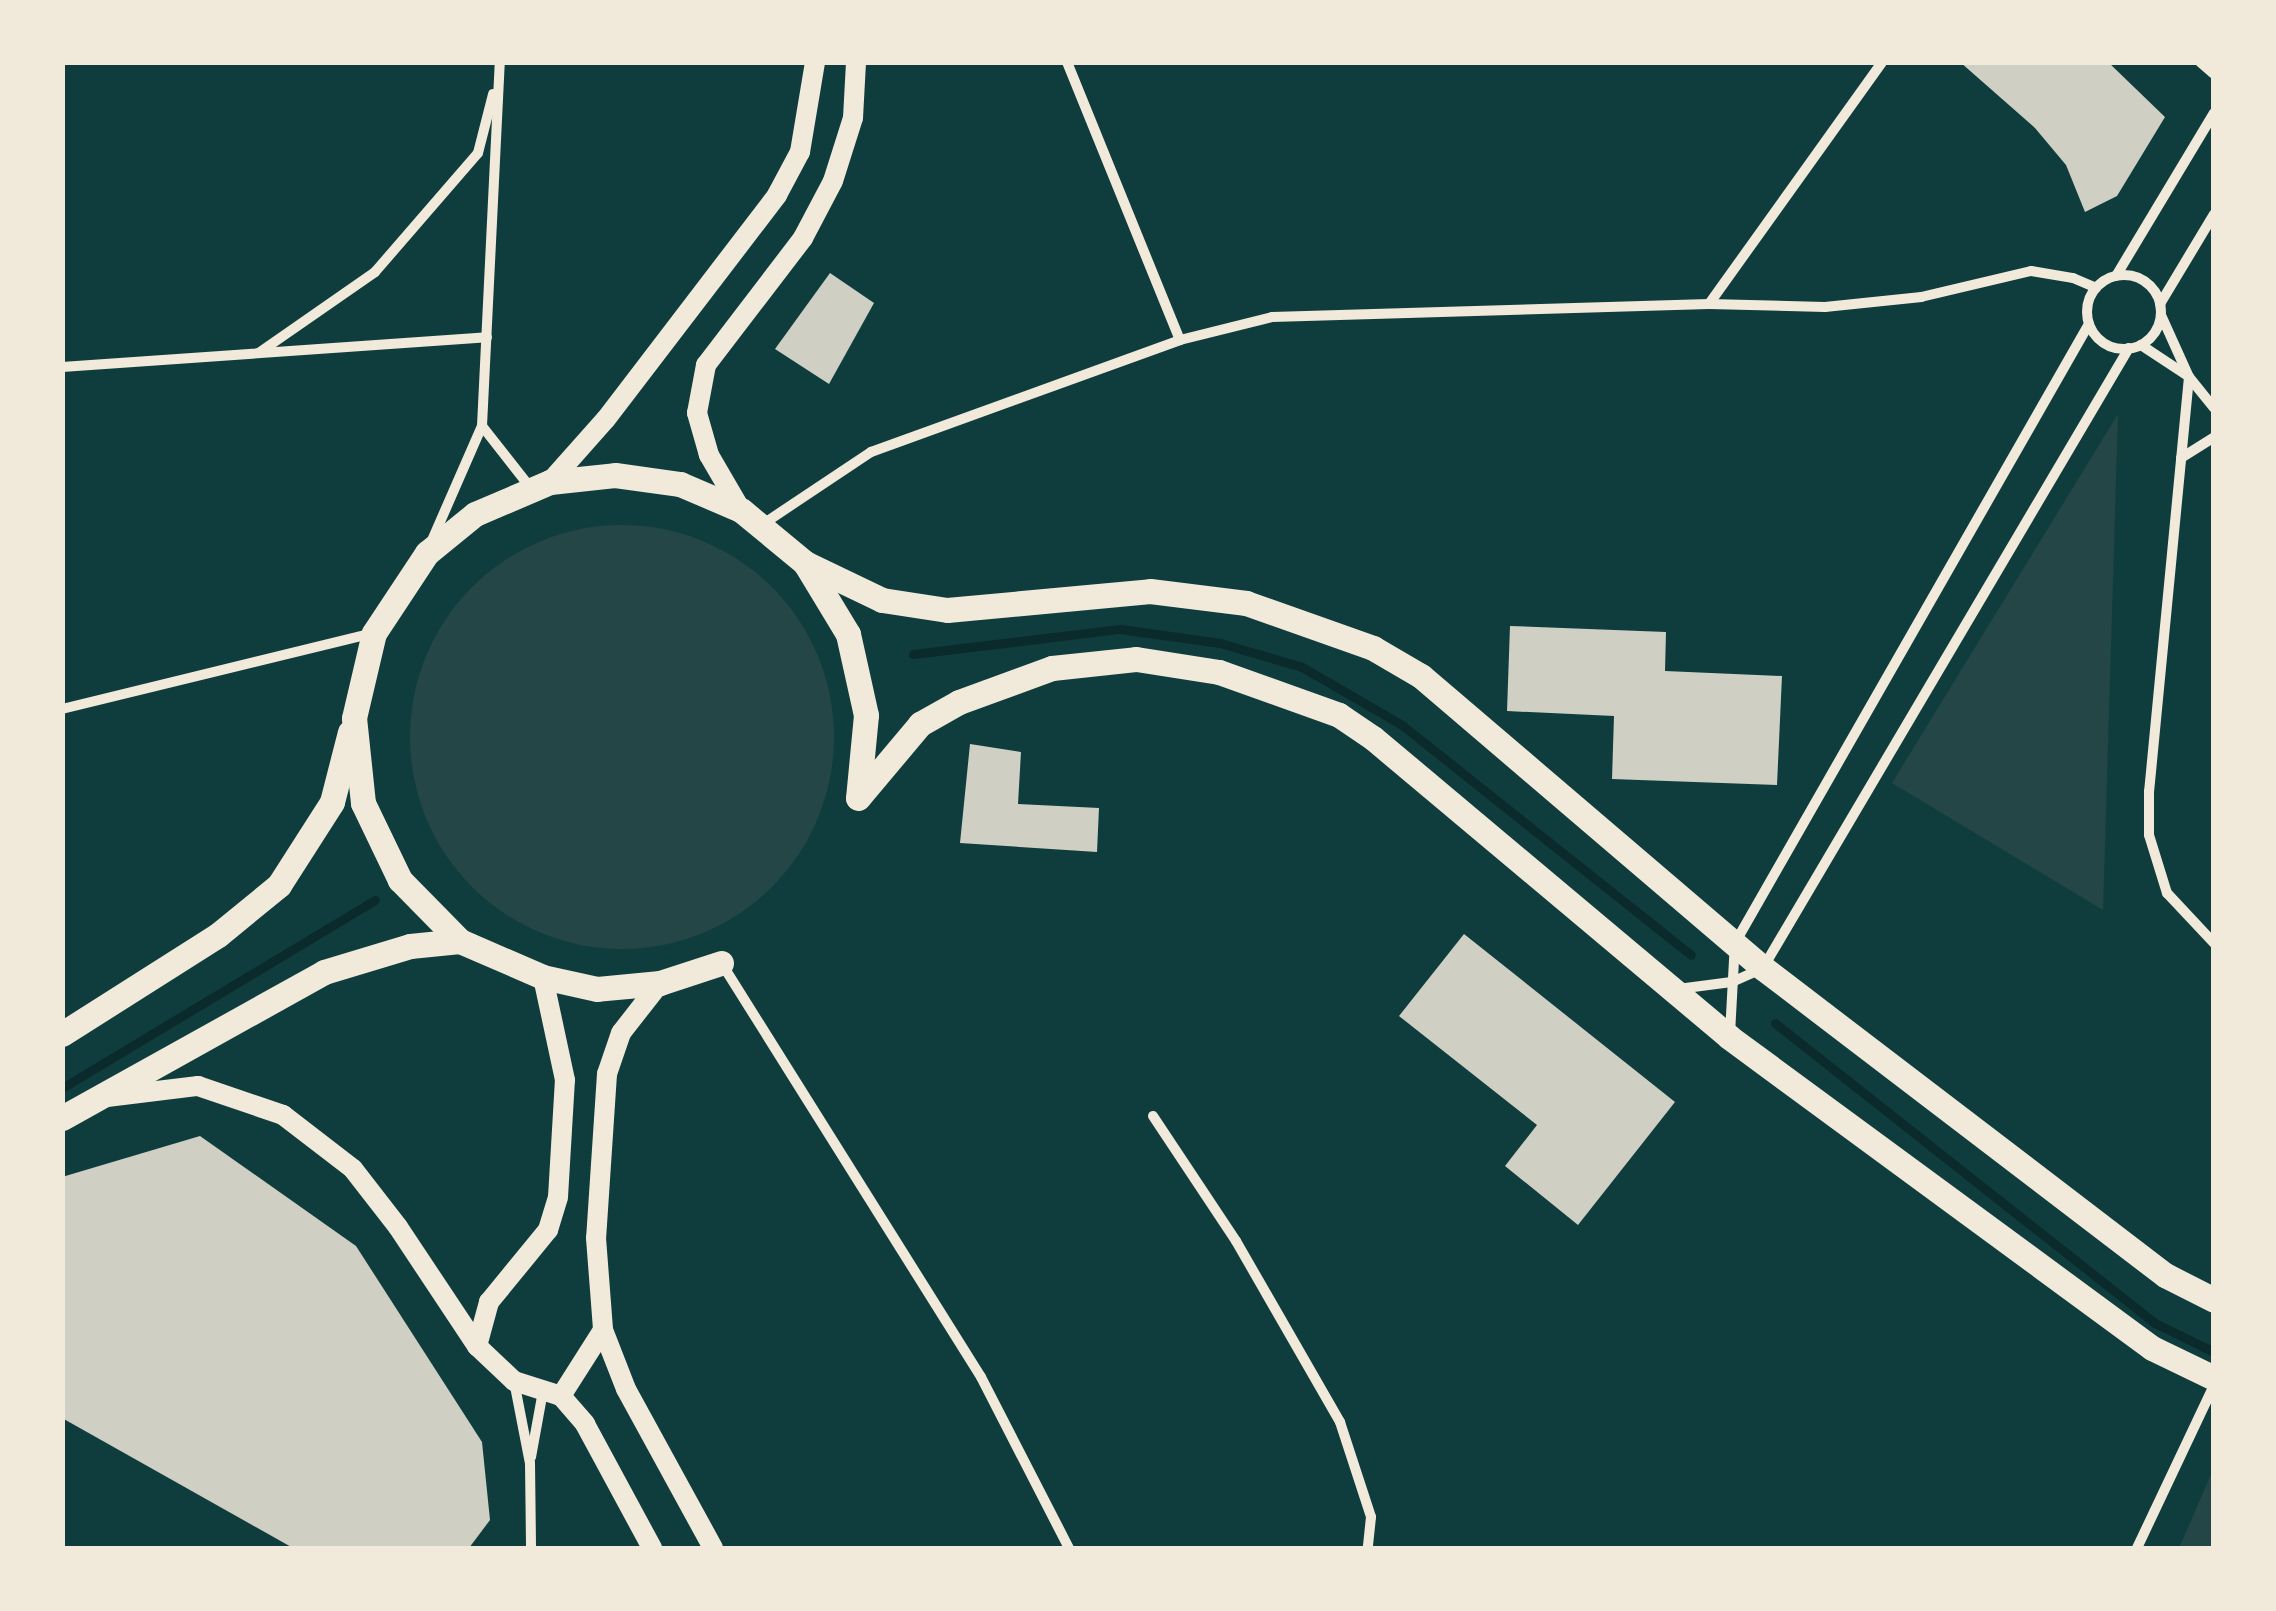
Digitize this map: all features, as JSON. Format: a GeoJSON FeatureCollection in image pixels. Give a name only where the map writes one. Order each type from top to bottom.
{"type":"FeatureCollection","features":[{"type":"Feature","properties":{"kind":"main road"},"geometry":{"type":"LineString","coordinates":[[540,485],[606,418],[777,195],[800,152],[814,62]]}},
{"type":"Feature","properties":{"kind":"main road"},"geometry":{"type":"LineString","coordinates":[[856,62],[853,118],[834,180],[802,238],[706,365],[697,413],[709,455],[752,517],[805,564],[882,600],[947,610],[1150,590],[1246,603],[1373,648],[1421,676],[1763,968],[2165,1275],[2214,1300]]}},
{"type":"Feature","properties":{"kind":"main road"},"geometry":{"type":"LineString","coordinates":[[62,1034],[218,935],[279,885],[332,802],[374,633],[427,553],[475,514],[540,485],[615,475],[680,484],[752,517]]}},
{"type":"Feature","properties":{"kind":"main road"},"geometry":{"type":"LineString","coordinates":[[805,564],[848,634],[866,716],[858,798],[920,724],[959,702],[1052,668],[1136,660],[1219,672],[1339,715],[1373,738],[1730,1037],[2152,1348],[2214,1382]]}},
{"type":"Feature","properties":{"kind":"main road"},"geometry":{"type":"LineString","coordinates":[[354,718],[363,803],[400,880],[460,941],[542,977],[597,988],[660,984],[721,963]]}},
{"type":"Feature","properties":{"kind":"main road"},"geometry":{"type":"LineString","coordinates":[[62,1118],[106,1097],[324,972],[410,946],[460,941]]}},
{"type":"Feature","properties":{"kind":"main road"},"geometry":{"type":"LineString","coordinates":[[477,1346],[489,1302],[548,1230],[558,1197],[565,1080],[542,977]]}},
{"type":"Feature","properties":{"kind":"main road"},"geometry":{"type":"LineString","coordinates":[[660,984],[621,1033],[607,1074],[596,1238],[604,1330],[626,1389],[713,1548]]}},
{"type":"Feature","properties":{"kind":"main road"},"geometry":{"type":"LineString","coordinates":[[106,1097],[198,1086],[283,1115],[352,1170],[398,1227],[477,1346],[514,1380],[552,1393],[585,1424],[652,1548]]}},
{"type":"Feature","properties":{"kind":"main road"},"geometry":{"type":"LineString","coordinates":[[552,1393],[604,1330]]}},
{"type":"Feature","properties":{"kind":"street"},"geometry":{"type":"LineString","coordinates":[[1067,62],[1180,340]]}},
{"type":"Feature","properties":{"kind":"street"},"geometry":{"type":"LineString","coordinates":[[1710,304],[1882,62]]}},
{"type":"Feature","properties":{"kind":"street"},"geometry":{"type":"LineString","coordinates":[[2200,62],[2214,74]]}},
{"type":"Feature","properties":{"kind":"street"},"geometry":{"type":"LineString","coordinates":[[427,553],[482,426],[499,65]]}},
{"type":"Feature","properties":{"kind":"street"},"geometry":{"type":"LineString","coordinates":[[260,353],[375,272],[478,152],[499,65]]}},
{"type":"Feature","properties":{"kind":"street"},"geometry":{"type":"LineString","coordinates":[[2214,113],[2116,276],[2096,288],[2087,311],[2089,324],[2105,344],[2129,348],[2141,345],[2158,328],[2161,310],[2214,214]]}},
{"type":"Feature","properties":{"kind":"street"},"geometry":{"type":"LineString","coordinates":[[752,517],[871,452],[1180,340],[1272,317],[1710,304],[1825,307],[1922,297],[2031,271],[2073,278],[2096,288]]}},
{"type":"Feature","properties":{"kind":"street"},"geometry":{"type":"LineString","coordinates":[[2116,276],[2139,278],[2156,293],[2189,377],[2214,408]]}},
{"type":"Feature","properties":{"kind":"street"},"geometry":{"type":"LineString","coordinates":[[1730,1037],[1734,942],[2089,324]]}},
{"type":"Feature","properties":{"kind":"street"},"geometry":{"type":"LineString","coordinates":[[62,367],[487,337]]}},
{"type":"Feature","properties":{"kind":"street"},"geometry":{"type":"LineString","coordinates":[[2141,345],[2189,377]]}},
{"type":"Feature","properties":{"kind":"street"},"geometry":{"type":"LineString","coordinates":[[1672,990],[1732,982],[1763,968],[2129,348]]}},
{"type":"Feature","properties":{"kind":"street"},"geometry":{"type":"LineString","coordinates":[[2189,377],[2149,792],[2149,835],[2167,893],[2214,944]]}},
{"type":"Feature","properties":{"kind":"street"},"geometry":{"type":"LineString","coordinates":[[482,426],[540,485]]}},
{"type":"Feature","properties":{"kind":"street"},"geometry":{"type":"LineString","coordinates":[[2181,458],[2214,436]]}},
{"type":"Feature","properties":{"kind":"street"},"geometry":{"type":"LineString","coordinates":[[62,709],[374,633]]}},
{"type":"Feature","properties":{"kind":"street"},"geometry":{"type":"LineString","coordinates":[[721,963],[981,1377],[1069,1548]]}},
{"type":"Feature","properties":{"kind":"street"},"geometry":{"type":"LineString","coordinates":[[1153,1116],[1236,1240],[1340,1422],[1371,1517],[1368,1548]]}},
{"type":"Feature","properties":{"kind":"street"},"geometry":{"type":"LineString","coordinates":[[514,1380],[530,1463],[531,1548]]}},
{"type":"Feature","properties":{"kind":"street"},"geometry":{"type":"LineString","coordinates":[[2136,1548],[2214,1382]]}},
{"type":"Feature","properties":{"kind":"street"},"geometry":{"type":"LineString","coordinates":[[530,1463],[552,1393]]}},
{"type":"Feature","properties":{"kind":"shaded area"},"geometry":{"type":"Polygon","coordinates":[[[2118,414],[2103,910],[1892,783],[2118,414]]]}},
{"type":"Feature","properties":{"kind":"shaded area"},"geometry":{"type":"Polygon","coordinates":[[[622,525],[663,529],[703,541],[740,560],[772,587],[799,619],[818,656],[830,696],[834,737],[830,778],[818,818],[799,855],[772,887],[740,914],[703,933],[663,945],[622,949],[581,945],[541,933],[504,914],[472,887],[445,855],[426,818],[414,778],[410,737],[414,696],[426,656],[445,619],[472,587],[504,560],[541,541],[581,529],[622,525]]]}},
{"type":"Feature","properties":{"kind":"shaded area"},"geometry":{"type":"Polygon","coordinates":[[[2213,1470],[2213,1548],[2179,1548],[2213,1470]]]}},
{"type":"Feature","properties":{"kind":"building"},"geometry":{"type":"Polygon","coordinates":[[[1960,62],[2108,62],[2165,117],[2117,196],[2085,212],[2066,165],[2035,128],[1960,62]]]}},
{"type":"Feature","properties":{"kind":"building"},"geometry":{"type":"Polygon","coordinates":[[[830,273],[874,303],[829,384],[775,349],[830,273]]]}},
{"type":"Feature","properties":{"kind":"building"},"geometry":{"type":"Polygon","coordinates":[[[1510,626],[1666,632],[1665,671],[1782,676],[1777,785],[1612,779],[1614,716],[1507,711],[1510,626]]]}},
{"type":"Feature","properties":{"kind":"building"},"geometry":{"type":"Polygon","coordinates":[[[970,744],[1021,752],[1018,804],[1099,808],[1097,852],[960,843],[970,744]]]}},
{"type":"Feature","properties":{"kind":"building"},"geometry":{"type":"Polygon","coordinates":[[[1464,934],[1675,1102],[1578,1225],[1505,1166],[1537,1125],[1399,1016],[1464,934]]]}},
{"type":"Feature","properties":{"kind":"building"},"geometry":{"type":"Polygon","coordinates":[[[200,1136],[356,1246],[482,1442],[490,1520],[469,1548],[293,1548],[62,1418],[62,1177],[200,1136]]]}},
{"type":"Feature","properties":{"kind":"waterway"},"geometry":{"type":"LineString","coordinates":[[913,654],[1120,629],[1220,643],[1302,667],[1402,725],[1691,955]]}},
{"type":"Feature","properties":{"kind":"waterway"},"geometry":{"type":"LineString","coordinates":[[62,1088],[375,900]]}},
{"type":"Feature","properties":{"kind":"waterway"},"geometry":{"type":"LineString","coordinates":[[1775,1023],[2155,1323],[2214,1352]]}}]}
